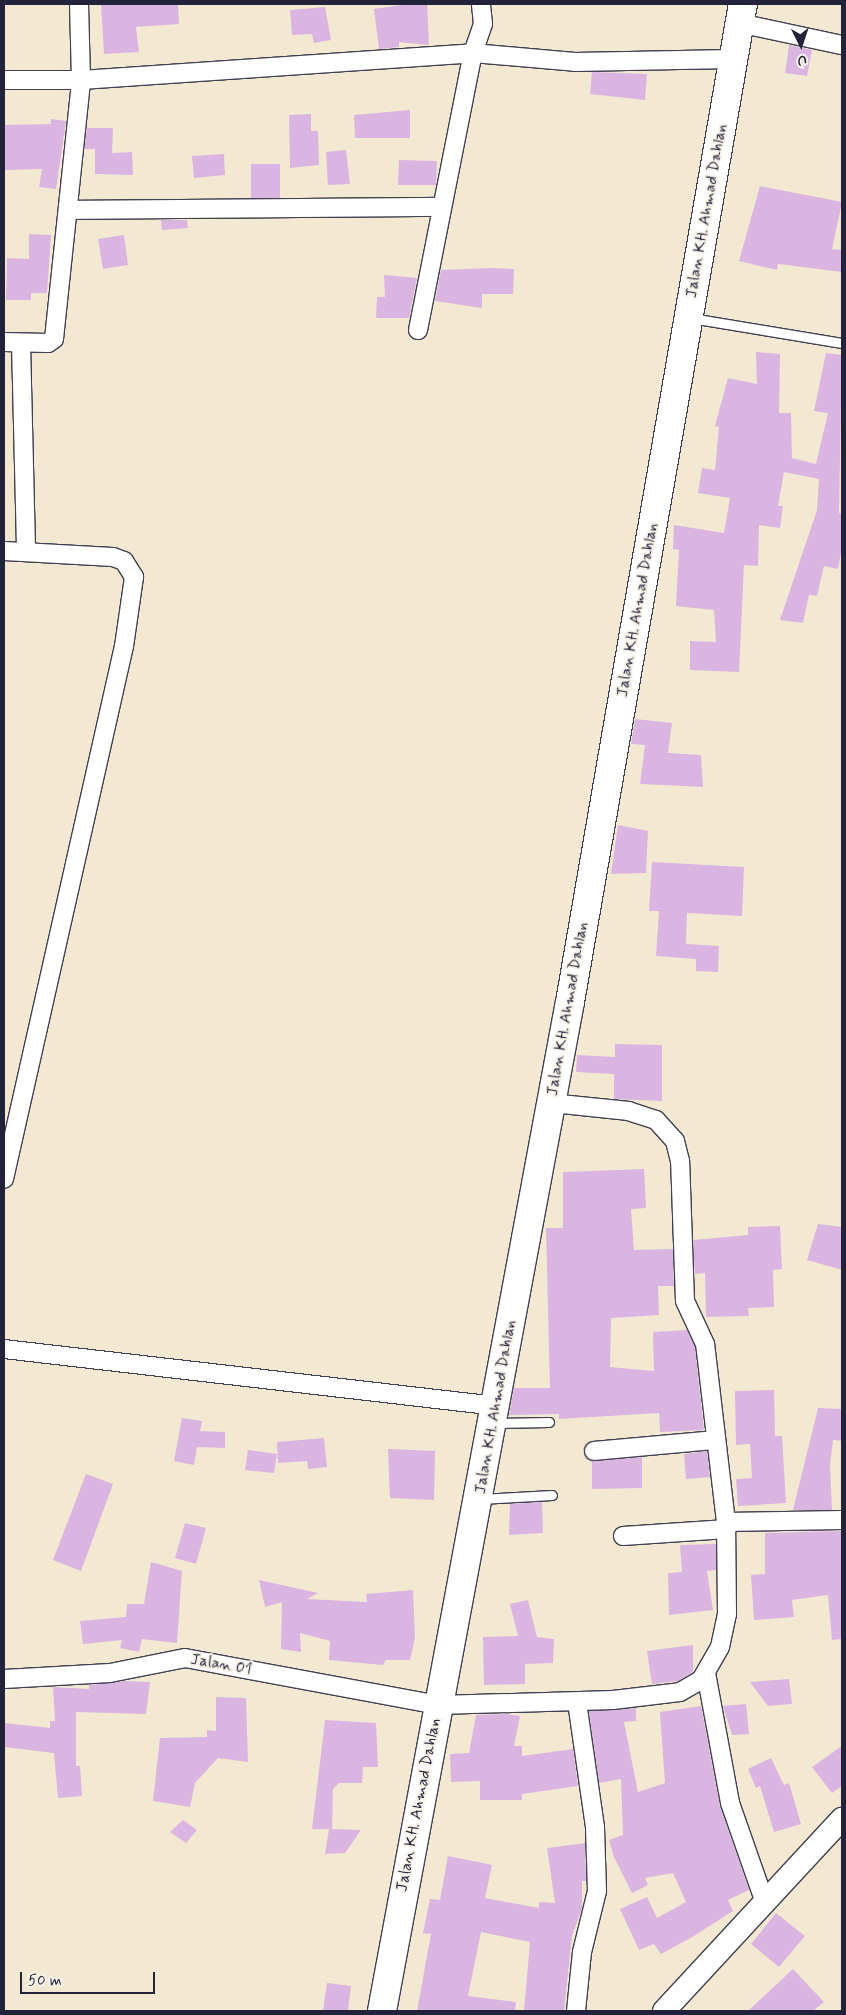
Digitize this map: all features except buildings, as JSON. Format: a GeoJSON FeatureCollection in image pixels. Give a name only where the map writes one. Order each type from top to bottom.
{"type":"FeatureCollection","features":[{"type":"Feature","properties":{"kind":"highway","name":"Jalan KH. Ahmad Dahlan"},"geometry":{"type":"LineString","coordinates":[[382,2011],[552,1103],[741,13]]}},
{"type":"Feature","properties":{"kind":"street"},"geometry":{"type":"LineString","coordinates":[[26,552],[12,343],[54,339],[81,80],[79,4]]}},
{"type":"Feature","properties":{"kind":"street"},"geometry":{"type":"LineString","coordinates":[[418,330],[473,53],[483,24],[481,4]]}},
{"type":"Feature","properties":{"kind":"street"},"geometry":{"type":"LineString","coordinates":[[741,13],[842,45]]}},
{"type":"Feature","properties":{"kind":"street"},"geometry":{"type":"LineString","coordinates":[[4,80],[81,80],[473,53],[575,62],[732,59]]}},
{"type":"Feature","properties":{"kind":"street"},"geometry":{"type":"LineString","coordinates":[[68,210],[442,207]]}},
{"type":"Feature","properties":{"kind":"street"},"geometry":{"type":"LineString","coordinates":[[4,551],[113,556],[131,568],[133,590],[4,1179]]}},
{"type":"Feature","properties":{"kind":"street"},"geometry":{"type":"LineString","coordinates":[[552,1103],[629,1111],[656,1120],[675,1141],[680,1161],[685,1301],[705,1344],[727,1526],[727,1614],[720,1647],[706,1673],[730,1803],[765,1903]]}},
{"type":"Feature","properties":{"kind":"street"},"geometry":{"type":"LineString","coordinates":[[4,1349],[495,1415]]}},
{"type":"Feature","properties":{"kind":"street"},"geometry":{"type":"LineString","coordinates":[[594,1451],[716,1440]]}},
{"type":"Feature","properties":{"kind":"street"},"geometry":{"type":"LineString","coordinates":[[623,1536],[727,1526],[842,1520]]}},
{"type":"Feature","properties":{"kind":"street","name":"Jalan 01"},"geometry":{"type":"LineString","coordinates":[[4,1679],[110,1673],[185,1658],[438,1704],[577,1702],[680,1692],[706,1673]]}},
{"type":"Feature","properties":{"kind":"street"},"geometry":{"type":"LineString","coordinates":[[576,2011],[582,1952],[597,1891],[595,1827],[577,1702]]}},
{"type":"Feature","properties":{"kind":"street"},"geometry":{"type":"LineString","coordinates":[[664,2011],[842,1819]]}},
{"type":"Feature","properties":{"kind":"lane"},"geometry":{"type":"LineString","coordinates":[[688,318],[842,343]]}},
{"type":"Feature","properties":{"kind":"lane"},"geometry":{"type":"LineString","coordinates":[[495,1415],[549,1422]]}},
{"type":"Feature","properties":{"kind":"lane"},"geometry":{"type":"LineString","coordinates":[[479,1499],[552,1495]]}}]}
